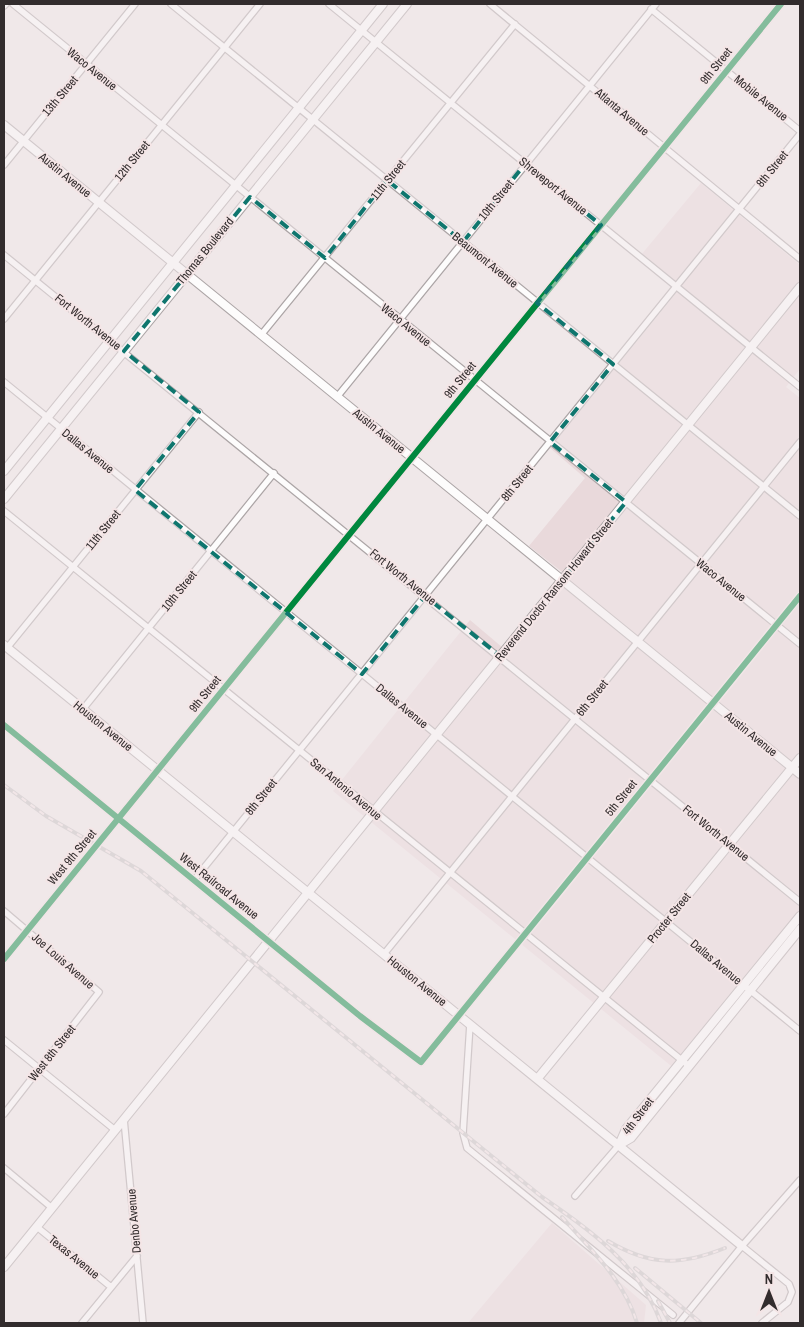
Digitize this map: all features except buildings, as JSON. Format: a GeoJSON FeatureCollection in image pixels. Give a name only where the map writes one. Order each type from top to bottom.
{"type":"FeatureCollection","features":[{"type":"Feature","properties":{"kind":"main road","name":"Thomas Boulevard"},"geometry":{"type":"LineString","coordinates":[[4,471],[383,4]]}},
{"type":"Feature","properties":{"kind":"main road","name":"Thomas Boulevard"},"geometry":{"type":"LineString","coordinates":[[4,499],[407,4]]}},
{"type":"Feature","properties":{"kind":"main road","name":"Austin Avenue"},"geometry":{"type":"LineString","coordinates":[[4,125],[800,774]]}},
{"type":"Feature","properties":{"kind":"main road","name":"Reverend Doctor Ransom Howard Street"},"geometry":{"type":"LineString","coordinates":[[4,1267],[800,287]]}},
{"type":"Feature","properties":{"kind":"main road","name":"Houston Avenue"},"geometry":{"type":"LineString","coordinates":[[5,646],[742,1246]]}},
{"type":"Feature","properties":{"kind":"main road","name":"Procter Street"},"geometry":{"type":"LineString","coordinates":[[538,1078],[800,758]]}},
{"type":"Feature","properties":{"kind":"main road","name":"4th Street"},"geometry":{"type":"LineString","coordinates":[[619,1145],[626,1129],[800,916]]}},
{"type":"Feature","properties":{"kind":"main road","name":"4th Street"},"geometry":{"type":"LineString","coordinates":[[619,1145],[631,1138],[800,929]]}},
{"type":"Feature","properties":{"kind":"street","name":"Waco Avenue"},"geometry":{"type":"LineString","coordinates":[[13,4],[800,644]]}},
{"type":"Feature","properties":{"kind":"street","name":"13th Street"},"geometry":{"type":"LineString","coordinates":[[4,165],[135,4]]}},
{"type":"Feature","properties":{"kind":"street","name":"Beaumont Avenue"},"geometry":{"type":"LineString","coordinates":[[171,4],[800,516]]}},
{"type":"Feature","properties":{"kind":"street","name":"12th Street"},"geometry":{"type":"LineString","coordinates":[[4,319],[260,4]]}},
{"type":"Feature","properties":{"kind":"street","name":"Shreveport Avenue"},"geometry":{"type":"LineString","coordinates":[[329,4],[800,388]]}},
{"type":"Feature","properties":{"kind":"street","name":"Atlanta Avenue"},"geometry":{"type":"LineString","coordinates":[[490,4],[800,259]]}},
{"type":"Feature","properties":{"kind":"street","name":"9th Street"},"geometry":{"type":"LineString","coordinates":[[158,771],[781,4]]}},
{"type":"Feature","properties":{"kind":"street","name":"Mobile Avenue"},"geometry":{"type":"LineString","coordinates":[[653,6],[800,132]]}},
{"type":"Feature","properties":{"kind":"street","name":"10th Street"},"geometry":{"type":"LineString","coordinates":[[337,397],[653,6]]}},
{"type":"Feature","properties":{"kind":"street","name":"11th Street"},"geometry":{"type":"LineString","coordinates":[[261,335],[515,24]]}},
{"type":"Feature","properties":{"kind":"street","name":"8th Street"},"geometry":{"type":"LineString","coordinates":[[233,832],[739,210],[800,132]]}},
{"type":"Feature","properties":{"kind":"street","name":"Fort Worth Avenue"},"geometry":{"type":"LineString","coordinates":[[4,255],[500,656],[800,902]]}},
{"type":"Feature","properties":{"kind":"street","name":"Dallas Avenue"},"geometry":{"type":"LineString","coordinates":[[4,382],[800,1030]]}},
{"type":"Feature","properties":{"kind":"street","name":"11th Street"},"geometry":{"type":"LineString","coordinates":[[5,646],[73,567],[199,412]]}},
{"type":"Feature","properties":{"kind":"street","name":"6th Street"},"geometry":{"type":"LineString","coordinates":[[384,954],[800,442]]}},
{"type":"Feature","properties":{"kind":"street","name":"10th Street"},"geometry":{"type":"LineString","coordinates":[[83,709],[274,473]]}},
{"type":"Feature","properties":{"kind":"street","name":"San Antonio Avenue"},"geometry":{"type":"LineString","coordinates":[[4,511],[300,750],[524,935],[689,1066]]}},
{"type":"Feature","properties":{"kind":"street","name":"5th Street"},"geometry":{"type":"LineString","coordinates":[[421,1062],[800,596]]}},
{"type":"Feature","properties":{"kind":"street","name":"West Railroad Avenue"},"geometry":{"type":"LineString","coordinates":[[4,725],[360,1016],[421,1062]]}},
{"type":"Feature","properties":{"kind":"street","name":"West 9th Street"},"geometry":{"type":"LineString","coordinates":[[4,959],[158,771]]}},
{"type":"Feature","properties":{"kind":"street"},"geometry":{"type":"LineString","coordinates":[[194,880],[233,832]]}},
{"type":"Feature","properties":{"kind":"street","name":"Joe Louis Avenue"},"geometry":{"type":"LineString","coordinates":[[4,911],[100,992]]}},
{"type":"Feature","properties":{"kind":"street","name":"West 8th Street"},"geometry":{"type":"LineString","coordinates":[[4,1114],[100,992]]}},
{"type":"Feature","properties":{"kind":"street"},"geometry":{"type":"LineString","coordinates":[[470,1024],[463,1133],[467,1148],[673,1315]]}},
{"type":"Feature","properties":{"kind":"street"},"geometry":{"type":"LineString","coordinates":[[4,1040],[115,1130]]}},
{"type":"Feature","properties":{"kind":"street","name":"Denbo Avenue"},"geometry":{"type":"LineString","coordinates":[[124,1119],[143,1323]]}},
{"type":"Feature","properties":{"kind":"street"},"geometry":{"type":"LineString","coordinates":[[576,1196],[619,1145]]}},
{"type":"Feature","properties":{"kind":"street"},"geometry":{"type":"LineString","coordinates":[[4,1168],[52,1208]]}},
{"type":"Feature","properties":{"kind":"street"},"geometry":{"type":"LineString","coordinates":[[679,1323],[742,1246],[800,1180]]}},
{"type":"Feature","properties":{"kind":"street","name":"Texas Avenue"},"geometry":{"type":"LineString","coordinates":[[37,1227],[111,1287]]}},
{"type":"Feature","properties":{"kind":"street","name":"Houston Avenue"},"geometry":{"type":"LineString","coordinates":[[742,1246],[789,1284],[792,1292],[788,1302],[762,1323]]}},
{"type":"Feature","properties":{"kind":"street"},"geometry":{"type":"LineString","coordinates":[[82,1323],[137,1256]]}},
{"type":"Feature","properties":{"kind":"highlighted area"},"geometry":{"type":"Polygon","coordinates":[[[525,164],[601,225],[537,303],[613,364],[550,442],[626,502],[500,656],[425,596],[362,674],[135,490],[199,412],[124,351],[250,197],[325,258],[387,180],[463,242],[525,164]]]}},
{"type":"Feature","properties":{"kind":"shaded area"},"geometry":{"type":"Polygon","coordinates":[[[701,183],[800,265],[800,369],[786,387],[800,398],[800,937],[686,1078],[333,791],[470,620],[509,653],[571,579],[529,546],[585,478],[550,448],[681,287],[641,255],[701,183]]]}},
{"type":"Feature","properties":{"kind":"shaded area"},"geometry":{"type":"Polygon","coordinates":[[[552,1223],[646,1305],[644,1323],[468,1323],[552,1223]]]}},
{"type":"Feature","properties":{"kind":"railway"},"geometry":{"type":"LineString","coordinates":[[4,785],[46,816],[141,871],[542,1197],[596,1237],[627,1267],[640,1284],[652,1302],[661,1323]]}},
{"type":"Feature","properties":{"kind":"railway"},"geometry":{"type":"LineString","coordinates":[[562,1217],[606,1266],[624,1293],[637,1323]]}},
{"type":"Feature","properties":{"kind":"railway"},"geometry":{"type":"LineString","coordinates":[[608,1241],[638,1255],[665,1261],[694,1258],[725,1248]]}},
{"type":"Feature","properties":{"kind":"railway"},"geometry":{"type":"LineString","coordinates":[[635,1268],[701,1323]]}},
{"type":"Feature","properties":{"kind":"railway"},"geometry":{"type":"LineString","coordinates":[[658,1301],[670,1323]]}},
{"type":"Feature","properties":{"kind":"cycle path"},"geometry":{"type":"LineString","coordinates":[[4,959],[781,4]]}},
{"type":"Feature","properties":{"kind":"cycle path"},"geometry":{"type":"LineString","coordinates":[[4,725],[360,1016],[421,1062],[800,596]]}}]}
